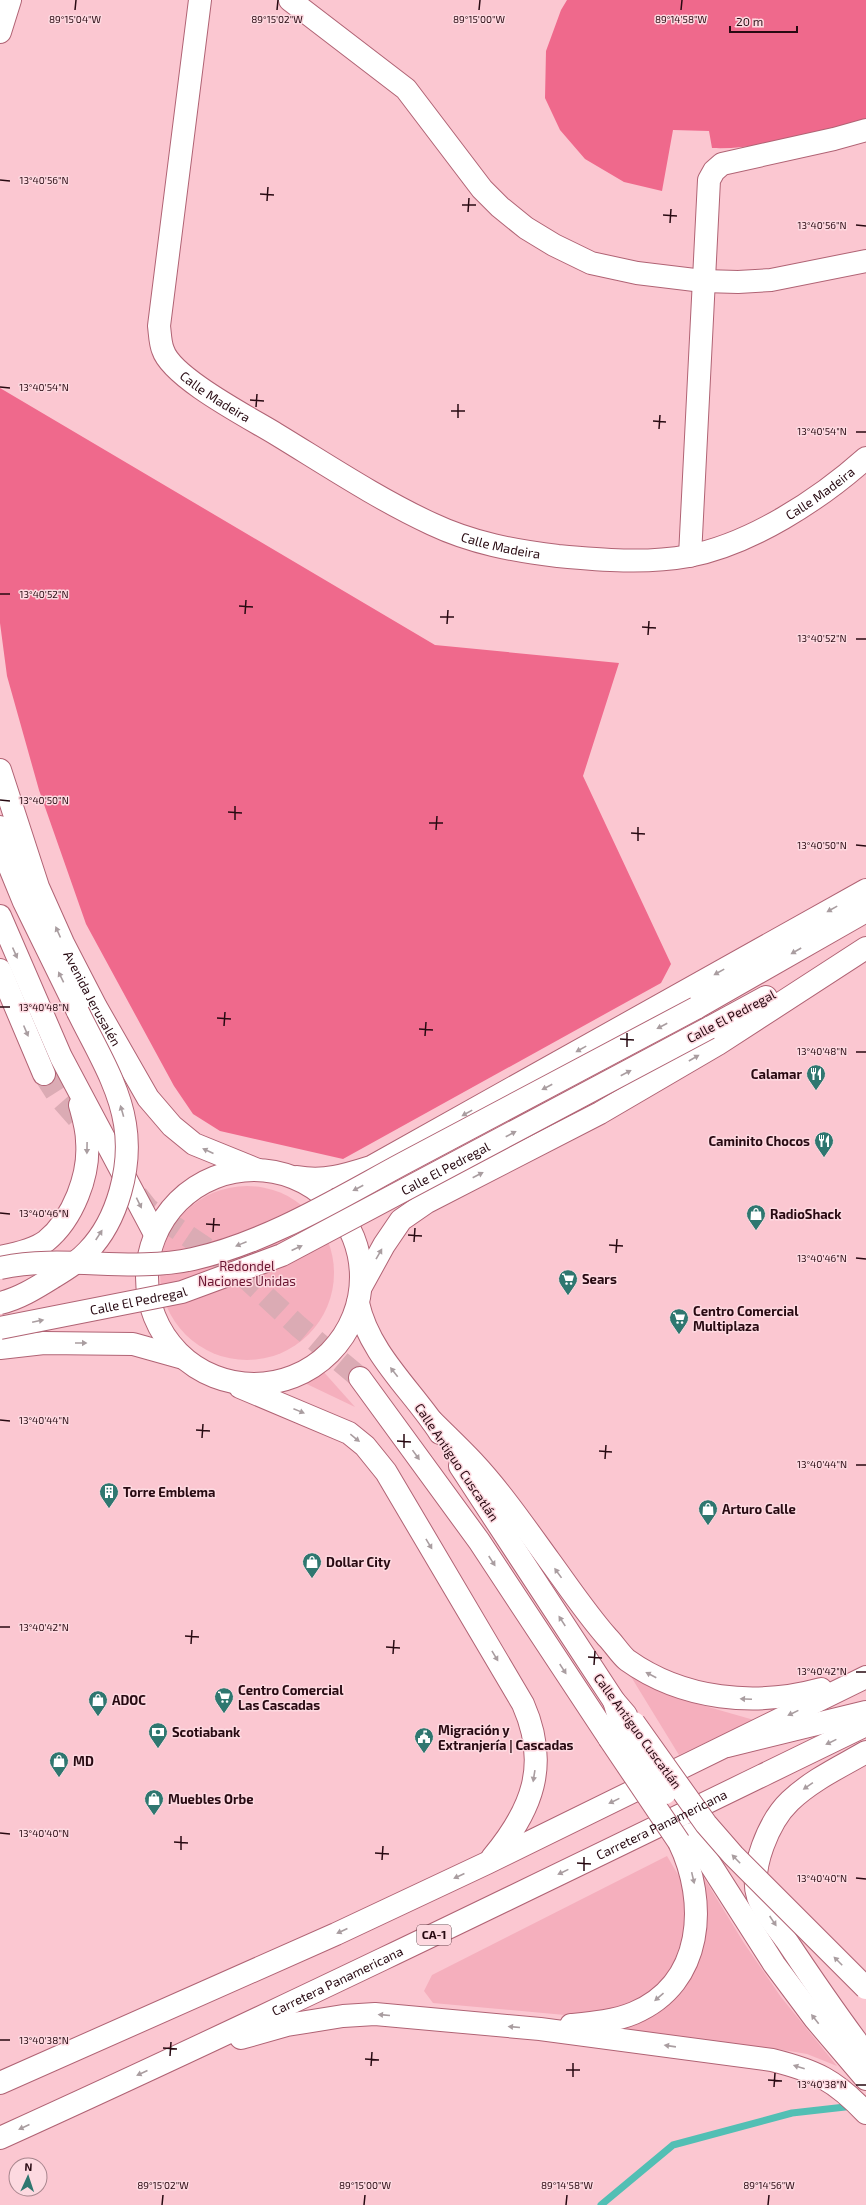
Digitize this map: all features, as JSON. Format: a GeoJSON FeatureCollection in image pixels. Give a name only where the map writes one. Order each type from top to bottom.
{"type":"FeatureCollection","features":[{"type":"Feature","properties":{"kind":"main road"},"geometry":{"type":"LineString","coordinates":[[0,32],[10,0]]}},
{"type":"Feature","properties":{"kind":"main road","name":"Calle Madeira"},"geometry":{"type":"LineString","coordinates":[[200,0],[159,326],[163,351],[176,369],[216,398],[367,490],[432,524],[474,541],[523,552],[576,558],[648,561],[690,556],[733,542],[783,518],[822,494],[866,458]]}},
{"type":"Feature","properties":{"kind":"main road"},"geometry":{"type":"LineString","coordinates":[[290,0],[406,89],[482,189],[500,207],[526,228],[554,245],[591,263],[637,273],[703,281],[738,282],[771,280],[866,261]]}},
{"type":"Feature","properties":{"kind":"main road"},"geometry":{"type":"LineString","coordinates":[[690,556],[709,180],[714,171],[722,164],[820,143],[866,130]]}},
{"type":"Feature","properties":{"kind":"main road","name":"Avenida Jerusalén"},"geometry":{"type":"LineString","coordinates":[[0,770],[38,887],[62,943],[96,1007],[148,1098],[172,1126],[194,1144],[258,1170]]}},
{"type":"Feature","properties":{"kind":"main road"},"geometry":{"type":"LineString","coordinates":[[0,827],[10,868],[24,902],[108,1072],[125,1124],[126,1146],[123,1181],[109,1219],[89,1250],[72,1266],[39,1286],[0,1303]]}},
{"type":"Feature","properties":{"kind":"main road"},"geometry":{"type":"LineString","coordinates":[[487,1863],[517,1826],[532,1790],[535,1767],[534,1738],[523,1704],[386,1472],[365,1446],[349,1433],[200,1370],[183,1358],[167,1340],[154,1318],[147,1290],[147,1261],[155,1234],[172,1207],[196,1186],[230,1172],[258,1170],[309,1179],[332,1178],[371,1166],[866,890]]}},
{"type":"Feature","properties":{"kind":"main road","name":"Calle El Pedregal"},"geometry":{"type":"LineString","coordinates":[[0,1268],[64,1263],[92,1265],[155,1264],[193,1259],[232,1247],[303,1216],[696,1008],[866,911]]}},
{"type":"Feature","properties":{"kind":"main road"},"geometry":{"type":"LineString","coordinates":[[0,916],[77,1096],[86,1129],[88,1152],[83,1177],[76,1199],[63,1223],[45,1241],[19,1254],[0,1257]]}},
{"type":"Feature","properties":{"kind":"main road","name":"Calle El Pedregal"},"geometry":{"type":"LineString","coordinates":[[0,1328],[182,1292],[282,1255],[866,943]]}},
{"type":"Feature","properties":{"kind":"main road"},"geometry":{"type":"LineString","coordinates":[[219,1378],[238,1383],[258,1384],[287,1379],[305,1371],[322,1360],[339,1343],[352,1322],[360,1296],[384,1244],[401,1220],[427,1202],[600,1113],[711,1048],[866,948]]}},
{"type":"Feature","properties":{"kind":"main road"},"geometry":{"type":"LineString","coordinates":[[0,970],[44,1074]]}},
{"type":"Feature","properties":{"kind":"main road"},"geometry":{"type":"LineString","coordinates":[[61,1057],[155,1234]]}},
{"type":"Feature","properties":{"kind":"main road"},"geometry":{"type":"LineString","coordinates":[[279,1173],[295,1178],[316,1190],[329,1200],[344,1219],[357,1248],[361,1272],[360,1296]]}},
{"type":"Feature","properties":{"kind":"main road"},"geometry":{"type":"LineString","coordinates":[[0,1261],[38,1257],[106,1256],[147,1261]]}},
{"type":"Feature","properties":{"kind":"main road","name":"Calle Antiguo Cuscatlán"},"geometry":{"type":"LineString","coordinates":[[360,1296],[371,1336],[389,1366],[432,1422],[614,1701],[622,1730],[733,1855],[866,1988]]}},
{"type":"Feature","properties":{"kind":"main road"},"geometry":{"type":"LineString","coordinates":[[0,1348],[44,1343],[133,1344],[183,1358]]}},
{"type":"Feature","properties":{"kind":"main road"},"geometry":{"type":"LineString","coordinates":[[360,1378],[479,1541],[622,1730],[685,1838],[774,1964],[815,2019],[864,2068]]}},
{"type":"Feature","properties":{"kind":"main road"},"geometry":{"type":"LineString","coordinates":[[432,1422],[474,1463],[516,1515],[584,1608],[626,1658],[652,1676],[679,1687],[718,1697],[764,1700],[795,1696],[866,1677]]}},
{"type":"Feature","properties":{"kind":"main road"},"geometry":{"type":"LineString","coordinates":[[0,2083],[336,1934],[487,1863],[866,1677]]}},
{"type":"Feature","properties":{"kind":"main road"},"geometry":{"type":"LineString","coordinates":[[727,1746],[866,1712]]}},
{"type":"Feature","properties":{"kind":"main road","name":"Carretera Panamericana"},"geometry":{"type":"LineString","coordinates":[[0,2138],[162,2065],[866,1726]]}},
{"type":"Feature","properties":{"kind":"main road"},"geometry":{"type":"LineString","coordinates":[[864,2068],[842,2023],[758,1897],[756,1871],[761,1848],[770,1827],[788,1802],[813,1782],[866,1752]]}},
{"type":"Feature","properties":{"kind":"main road"},"geometry":{"type":"LineString","coordinates":[[540,2029],[598,2022],[634,2013],[650,2004],[674,1983],[684,1967],[692,1949],[696,1914],[694,1886],[685,1838]]}},
{"type":"Feature","properties":{"kind":"main road"},"geometry":{"type":"LineString","coordinates":[[162,2065],[287,2025],[343,2016],[376,2014],[540,2029],[772,2060],[800,2067],[827,2079],[846,2091],[866,2113]]}},
{"type":"Feature","properties":{"kind":"green space","name":"Redondel Naciones Unidas"},"geometry":{"type":"Polygon","coordinates":[[[256,1186],[280,1192],[296,1200],[309,1211],[320,1224],[328,1240],[333,1256],[333,1290],[328,1306],[320,1322],[309,1335],[296,1346],[272,1357],[256,1360],[238,1360],[222,1357],[198,1346],[185,1335],[174,1322],[166,1306],[161,1290],[160,1264],[163,1248],[174,1224],[185,1211],[198,1200],[214,1192],[230,1187],[256,1186]]]}},
{"type":"Feature","properties":{"kind":"green space"},"geometry":{"type":"Polygon","coordinates":[[[313,1360],[355,1407],[290,1376],[313,1360]]]}},
{"type":"Feature","properties":{"kind":"green space"},"geometry":{"type":"Polygon","coordinates":[[[630,1675],[684,1700],[754,1720],[679,1755],[630,1675]]]}},
{"type":"Feature","properties":{"kind":"green space"},"geometry":{"type":"Polygon","coordinates":[[[667,1856],[680,1878],[687,1900],[685,1930],[673,1965],[657,1990],[638,2003],[594,2015],[565,2015],[433,2003],[424,1991],[432,1975],[667,1856]]]}},
{"type":"Feature","properties":{"kind":"green space"},"geometry":{"type":"Polygon","coordinates":[[[698,1868],[744,1943],[781,1997],[837,2066],[807,2054],[771,2048],[623,2033],[614,2023],[673,1992],[698,1868]]]}},
{"type":"Feature","properties":{"kind":"shaded area"},"geometry":{"type":"Polygon","coordinates":[[[567,0],[866,0],[866,119],[790,139],[731,148],[712,148],[709,131],[673,130],[662,191],[624,182],[585,159],[560,130],[545,98],[546,51],[561,10],[567,0]]]}},
{"type":"Feature","properties":{"kind":"shaded area"},"geometry":{"type":"Polygon","coordinates":[[[0,388],[435,645],[619,663],[583,776],[671,964],[661,983],[343,1159],[220,1131],[193,1114],[174,1086],[86,924],[39,790],[7,676],[0,623],[0,388]]]}},
{"type":"Feature","properties":{"kind":"waterway"},"geometry":{"type":"LineString","coordinates":[[601,2205],[673,2145],[792,2113],[854,2106]]}},
{"type":"Feature","properties":{"kind":"tunnel"},"geometry":{"type":"LineString","coordinates":[[44,1074],[58,1096],[89,1131]]}},
{"type":"Feature","properties":{"kind":"tunnel"},"geometry":{"type":"LineString","coordinates":[[137,1195],[148,1209],[235,1268],[298,1326],[360,1378]]}},
{"type":"Feature","properties":{"kind":"place","name":"Calamar"},"geometry":{"type":"Point","coordinates":[816,1091]}},
{"type":"Feature","properties":{"kind":"place","name":"Caminito Chocos"},"geometry":{"type":"Point","coordinates":[824,1158]}},
{"type":"Feature","properties":{"kind":"place","name":"RadioShack"},"geometry":{"type":"Point","coordinates":[756,1231]}},
{"type":"Feature","properties":{"kind":"place","name":"Sears"},"geometry":{"type":"Point","coordinates":[568,1296]}},
{"type":"Feature","properties":{"kind":"place","name":"Centro Comercial Multiplaza"},"geometry":{"type":"Point","coordinates":[679,1335]}},
{"type":"Feature","properties":{"kind":"place","name":"Torre Emblema"},"geometry":{"type":"Point","coordinates":[109,1509]}},
{"type":"Feature","properties":{"kind":"place","name":"Arturo Calle"},"geometry":{"type":"Point","coordinates":[708,1526]}},
{"type":"Feature","properties":{"kind":"place","name":"Dollar City"},"geometry":{"type":"Point","coordinates":[312,1579]}},
{"type":"Feature","properties":{"kind":"place","name":"Centro Comercial Las Cascadas"},"geometry":{"type":"Point","coordinates":[224,1714]}},
{"type":"Feature","properties":{"kind":"place","name":"ADOC"},"geometry":{"type":"Point","coordinates":[98,1717]}},
{"type":"Feature","properties":{"kind":"place","name":"Scotiabank"},"geometry":{"type":"Point","coordinates":[158,1749]}},
{"type":"Feature","properties":{"kind":"place","name":"Migración y Extranjería | Cascadas"},"geometry":{"type":"Point","coordinates":[424,1754]}},
{"type":"Feature","properties":{"kind":"place","name":"MD"},"geometry":{"type":"Point","coordinates":[59,1778]}},
{"type":"Feature","properties":{"kind":"place","name":"Muebles Orbe"},"geometry":{"type":"Point","coordinates":[154,1816]}}]}
